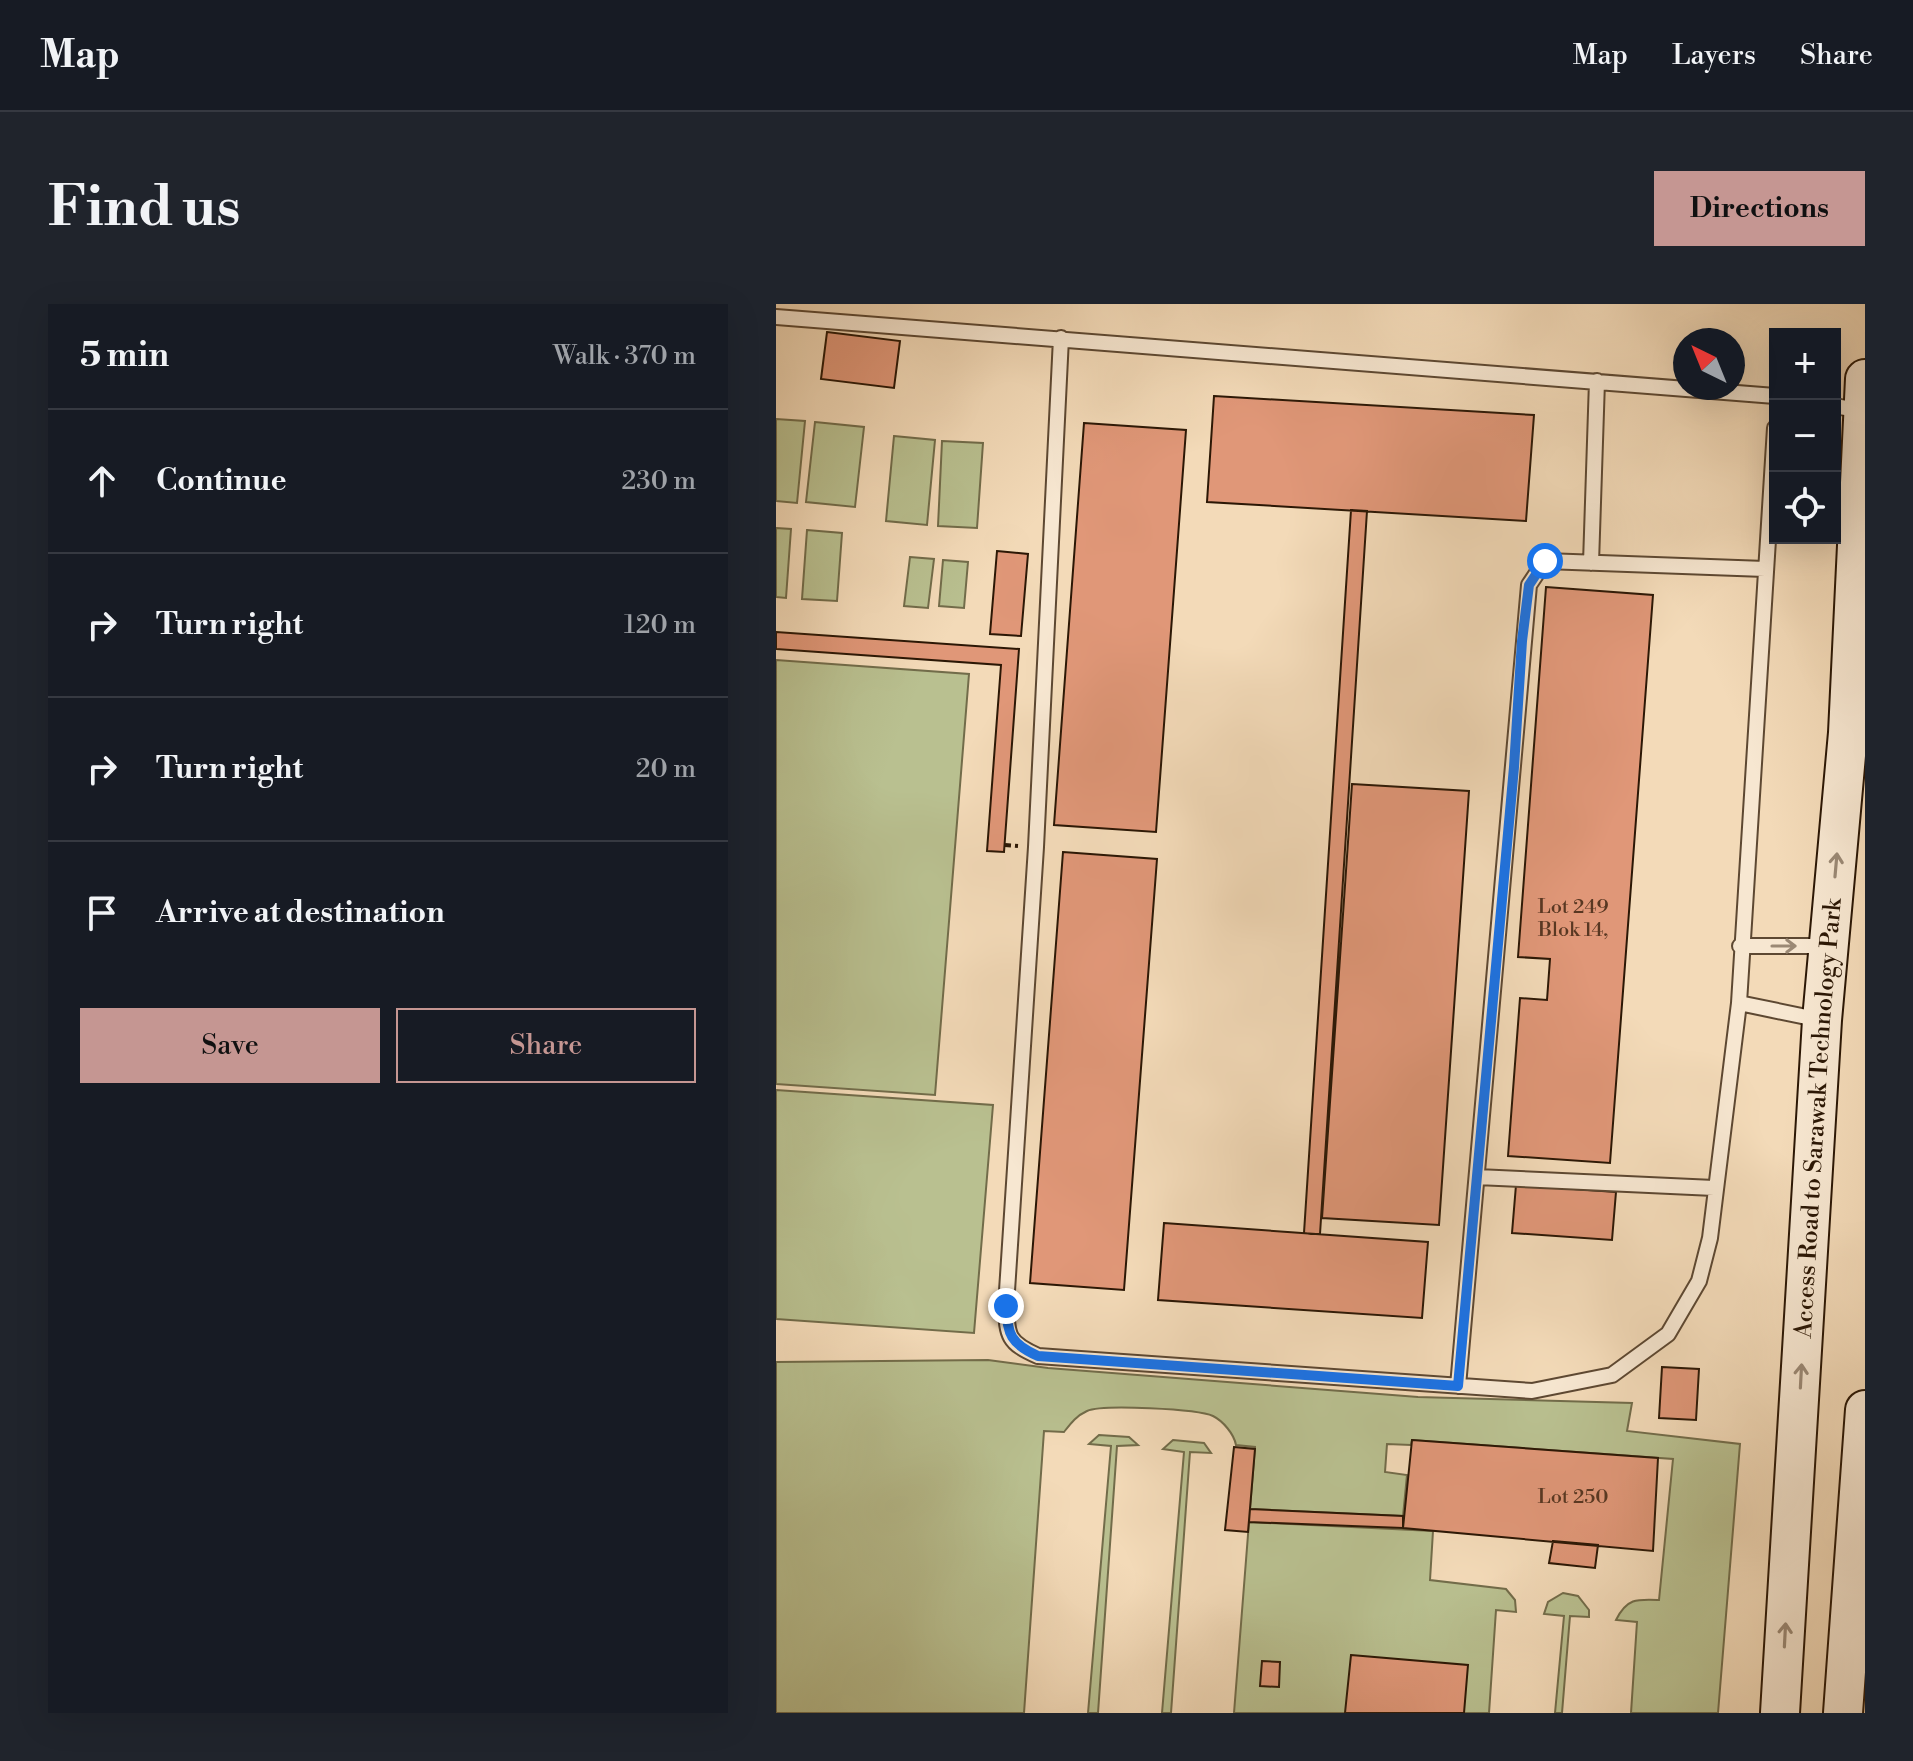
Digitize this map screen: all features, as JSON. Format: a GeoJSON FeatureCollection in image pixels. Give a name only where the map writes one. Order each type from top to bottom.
{"type":"FeatureCollection","features":[{"type":"Feature","properties":{"kind":"street","name":"Access Road to Sarawak Technology Park"},"geometry":{"type":"LineString","coordinates":[[1780,1713],[1822,1020],[1848,733],[1854,399]]}},
{"type":"Feature","properties":{"kind":"street"},"geometry":{"type":"LineString","coordinates":[[1843,1713],[1865,1410]]}},
{"type":"Feature","properties":{"kind":"lane"},"geometry":{"type":"LineString","coordinates":[[776,317],[1769,395]]}},
{"type":"Feature","properties":{"kind":"lane"},"geometry":{"type":"LineString","coordinates":[[1061,338],[1036,847],[1006,1306],[1007,1334],[1020,1348],[1038,1356],[1532,1391],[1612,1375],[1668,1334],[1699,1281],[1710,1238],[1739,1003],[1740,946],[1772,472]]}},
{"type":"Feature","properties":{"kind":"lane"},"geometry":{"type":"LineString","coordinates":[[1591,563],[1597,381]]}},
{"type":"Feature","properties":{"kind":"lane"},"geometry":{"type":"LineString","coordinates":[[1458,1386],[1529,585],[1545,561],[1765,569]]}},
{"type":"Feature","properties":{"kind":"lane"},"geometry":{"type":"LineString","coordinates":[[1740,946],[1828,946]]}},
{"type":"Feature","properties":{"kind":"lane"},"geometry":{"type":"LineString","coordinates":[[1739,1003],[1822,1020]]}},
{"type":"Feature","properties":{"kind":"lane"},"geometry":{"type":"LineString","coordinates":[[1477,1177],[1714,1188]]}},
{"type":"Feature","properties":{"kind":"green space"},"geometry":{"type":"Polygon","coordinates":[[[776,419],[805,421],[797,503],[776,501],[776,419]]]}},
{"type":"Feature","properties":{"kind":"green space"},"geometry":{"type":"Polygon","coordinates":[[[815,422],[864,427],[855,507],[806,502],[815,422]]]}},
{"type":"Feature","properties":{"kind":"green space"},"geometry":{"type":"Polygon","coordinates":[[[894,436],[935,440],[927,525],[886,521],[894,436]]]}},
{"type":"Feature","properties":{"kind":"green space"},"geometry":{"type":"Polygon","coordinates":[[[942,441],[983,443],[977,528],[938,526],[942,441]]]}},
{"type":"Feature","properties":{"kind":"green space"},"geometry":{"type":"Polygon","coordinates":[[[776,528],[791,529],[786,598],[776,597],[776,528]]]}},
{"type":"Feature","properties":{"kind":"green space"},"geometry":{"type":"Polygon","coordinates":[[[807,530],[842,533],[837,601],[802,599],[807,530]]]}},
{"type":"Feature","properties":{"kind":"green space"},"geometry":{"type":"Polygon","coordinates":[[[910,557],[934,559],[928,608],[904,606],[910,557]]]}},
{"type":"Feature","properties":{"kind":"green space"},"geometry":{"type":"Polygon","coordinates":[[[943,560],[968,562],[964,608],[939,606],[943,560]]]}},
{"type":"Feature","properties":{"kind":"green space"},"geometry":{"type":"Polygon","coordinates":[[[776,660],[969,674],[935,1095],[776,1084],[776,660]]]}},
{"type":"Feature","properties":{"kind":"green space"},"geometry":{"type":"Polygon","coordinates":[[[776,1090],[993,1105],[974,1333],[776,1319],[776,1090]]]}},
{"type":"Feature","properties":{"kind":"green space"},"geometry":{"type":"Polygon","coordinates":[[[988,1360],[1048,1368],[1418,1397],[1632,1403],[1627,1431],[1740,1444],[1718,1713],[1631,1713],[1637,1622],[1616,1620],[1624,1607],[1633,1601],[1659,1600],[1673,1459],[1412,1440],[1411,1445],[1387,1444],[1385,1472],[1407,1475],[1403,1516],[1250,1509],[1255,1447],[1236,1445],[1221,1421],[1204,1413],[1130,1408],[1087,1411],[1064,1432],[1044,1431],[1024,1713],[776,1713],[776,1362],[988,1360]]]}},
{"type":"Feature","properties":{"kind":"green space"},"geometry":{"type":"Polygon","coordinates":[[[1099,1435],[1129,1437],[1138,1445],[1117,1446],[1098,1713],[1088,1713],[1111,1446],[1089,1444],[1099,1435]]]}},
{"type":"Feature","properties":{"kind":"green space"},"geometry":{"type":"Polygon","coordinates":[[[1173,1440],[1204,1443],[1211,1453],[1190,1452],[1171,1713],[1162,1713],[1184,1452],[1163,1449],[1173,1440]]]}},
{"type":"Feature","properties":{"kind":"green space"},"geometry":{"type":"Polygon","coordinates":[[[1249,1522],[1433,1531],[1430,1580],[1506,1589],[1515,1600],[1516,1612],[1496,1610],[1489,1713],[1234,1713],[1249,1522]]]}},
{"type":"Feature","properties":{"kind":"green space"},"geometry":{"type":"Polygon","coordinates":[[[1563,1593],[1578,1596],[1589,1610],[1589,1617],[1570,1616],[1562,1713],[1555,1713],[1564,1616],[1544,1614],[1548,1602],[1563,1593]]]}},
{"type":"Feature","properties":{"kind":"building"},"geometry":{"type":"Polygon","coordinates":[[[827,332],[900,341],[894,388],[821,379],[827,332]]]}},
{"type":"Feature","properties":{"kind":"building"},"geometry":{"type":"Polygon","coordinates":[[[1214,396],[1534,415],[1526,521],[1207,502],[1214,396]]]}},
{"type":"Feature","properties":{"kind":"building"},"geometry":{"type":"Polygon","coordinates":[[[1084,423],[1186,430],[1156,832],[1054,825],[1084,423]]]}},
{"type":"Feature","properties":{"kind":"building"},"geometry":{"type":"Polygon","coordinates":[[[1351,510],[1367,511],[1320,1234],[1311,1234],[1304,1233],[1351,510]]]}},
{"type":"Feature","properties":{"kind":"building"},"geometry":{"type":"Polygon","coordinates":[[[997,551],[1028,554],[1021,636],[990,634],[997,551]]]}},
{"type":"Feature","properties":{"kind":"building"},"geometry":{"type":"Polygon","coordinates":[[[1546,587],[1653,595],[1610,1163],[1508,1156],[1520,998],[1547,1000],[1550,959],[1518,957],[1546,587]]]}},
{"type":"Feature","properties":{"kind":"building"},"geometry":{"type":"Polygon","coordinates":[[[776,632],[1019,649],[1004,852],[987,851],[1001,665],[776,649],[776,632]]]}},
{"type":"Feature","properties":{"kind":"building"},"geometry":{"type":"Polygon","coordinates":[[[1352,784],[1469,791],[1439,1225],[1322,1218],[1352,784]]]}},
{"type":"Feature","properties":{"kind":"building"},"geometry":{"type":"Polygon","coordinates":[[[1063,852],[1157,859],[1124,1290],[1030,1283],[1063,852]]]}},
{"type":"Feature","properties":{"kind":"building"},"geometry":{"type":"Polygon","coordinates":[[[1516,1185],[1616,1192],[1612,1240],[1512,1233],[1516,1185]]]}},
{"type":"Feature","properties":{"kind":"building"},"geometry":{"type":"Polygon","coordinates":[[[1164,1223],[1428,1242],[1422,1318],[1158,1300],[1164,1223]]]}},
{"type":"Feature","properties":{"kind":"building"},"geometry":{"type":"Polygon","coordinates":[[[1662,1367],[1699,1369],[1696,1420],[1659,1418],[1662,1367]]]}},
{"type":"Feature","properties":{"kind":"building"},"geometry":{"type":"Polygon","coordinates":[[[1412,1440],[1658,1458],[1653,1551],[1403,1528],[1412,1440]]]}},
{"type":"Feature","properties":{"kind":"building"},"geometry":{"type":"Polygon","coordinates":[[[1234,1447],[1255,1449],[1248,1532],[1225,1530],[1234,1447]]]}},
{"type":"Feature","properties":{"kind":"building"},"geometry":{"type":"Polygon","coordinates":[[[1250,1509],[1403,1516],[1403,1528],[1249,1522],[1250,1509]]]}},
{"type":"Feature","properties":{"kind":"building"},"geometry":{"type":"Polygon","coordinates":[[[1553,1541],[1598,1545],[1595,1568],[1549,1563],[1553,1541]]]}},
{"type":"Feature","properties":{"kind":"building"},"geometry":{"type":"Polygon","coordinates":[[[1351,1655],[1468,1665],[1464,1713],[1345,1713],[1351,1655]]]}},
{"type":"Feature","properties":{"kind":"building"},"geometry":{"type":"Polygon","coordinates":[[[1262,1661],[1280,1662],[1279,1687],[1260,1686],[1262,1661]]]}},
{"type":"Feature","properties":{"kind":"route"},"geometry":{"type":"LineString","coordinates":[[1006,1306],[1007,1334],[1020,1348],[1038,1356],[1458,1386],[1514,767],[1522,641],[1529,585],[1545,561]]}}]}
